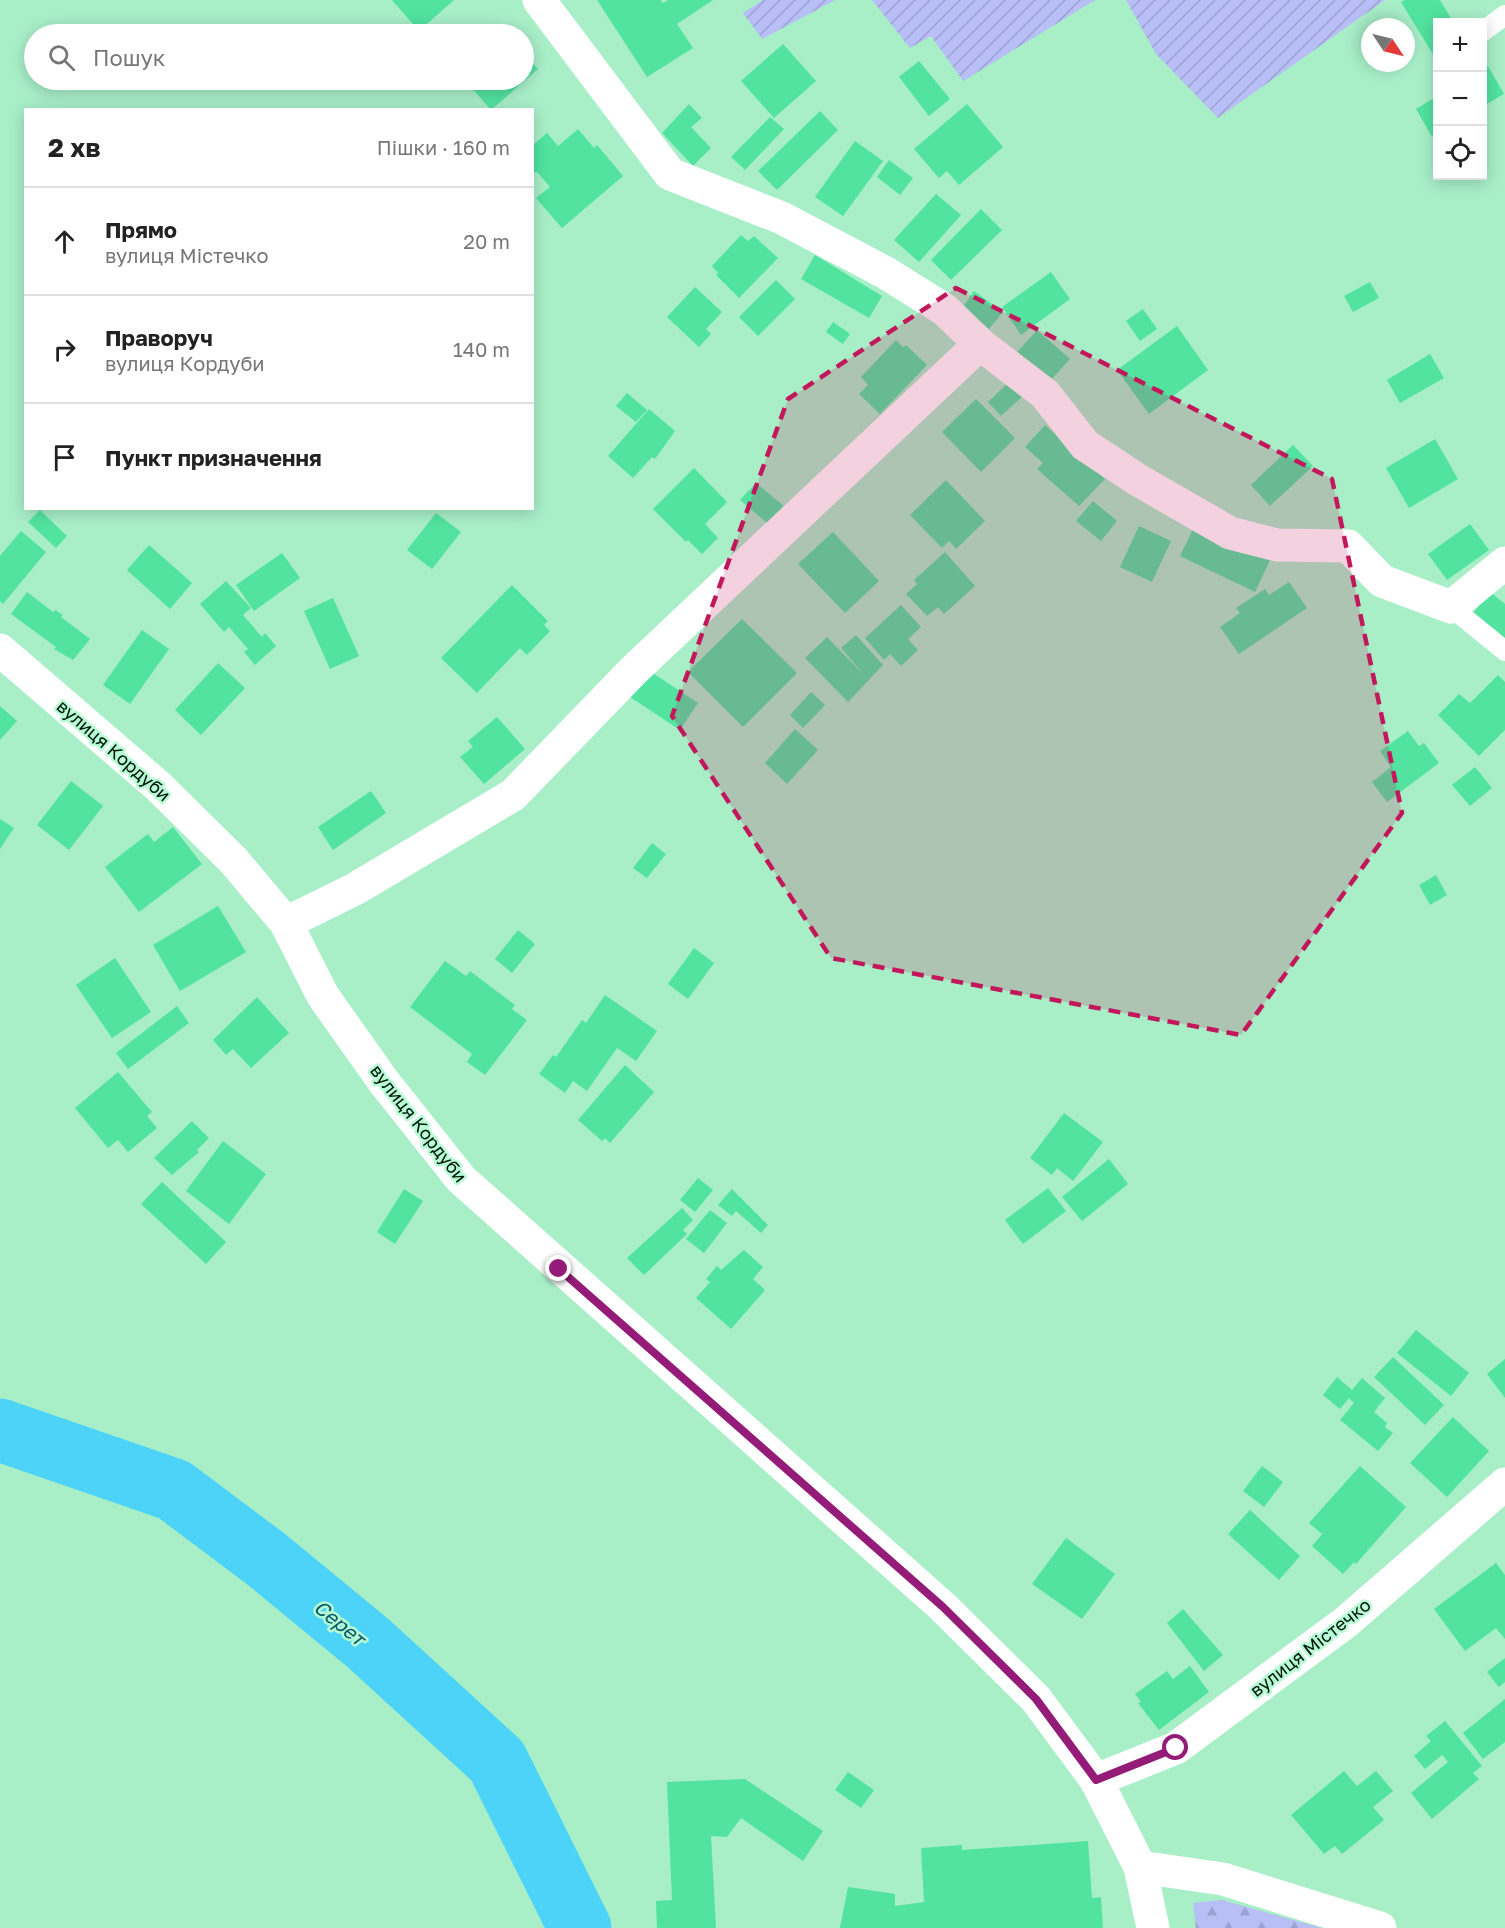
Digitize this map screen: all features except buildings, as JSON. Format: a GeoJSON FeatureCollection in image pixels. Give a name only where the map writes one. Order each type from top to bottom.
{"type":"FeatureCollection","features":[{"type":"Feature","properties":{"kind":"street"},"geometry":{"type":"LineString","coordinates":[[539,0],[670,174],[782,218],[886,273],[945,310],[980,344],[1045,394],[1085,445],[1138,480],[1230,533],[1277,544],[1348,546],[1382,581],[1451,607],[1505,564]]}},
{"type":"Feature","properties":{"kind":"street"},"geometry":{"type":"LineString","coordinates":[[286,923],[355,889],[513,795],[634,670],[980,344]]}},
{"type":"Feature","properties":{"kind":"street","name":"вулиця Кордуби"},"geometry":{"type":"LineString","coordinates":[[0,650],[158,786],[233,860],[286,923],[323,996],[384,1082],[461,1179],[943,1607],[1036,1699],[1096,1780],[1140,1867],[1153,1928]]}},
{"type":"Feature","properties":{"kind":"street","name":"вулиця Містечко"},"geometry":{"type":"LineString","coordinates":[[1096,1780],[1176,1748],[1346,1622],[1505,1484]]}},
{"type":"Feature","properties":{"kind":"street"},"geometry":{"type":"LineString","coordinates":[[1140,1867],[1223,1879],[1380,1928]]}},
{"type":"Feature","properties":{"kind":"lane"},"geometry":{"type":"LineString","coordinates":[[1487,28],[1505,15]]}},
{"type":"Feature","properties":{"kind":"lane"},"geometry":{"type":"LineString","coordinates":[[1451,607],[1505,651]]}},
{"type":"Feature","properties":{"kind":"highlighted area"},"geometry":{"type":"Polygon","coordinates":[[[956,288],[1332,479],[1402,813],[1241,1035],[831,958],[672,716],[788,399],[956,288]]]}},
{"type":"Feature","properties":{"kind":"green space"},"geometry":{"type":"Polygon","coordinates":[[[763,0],[835,0],[762,39],[743,13],[763,0]]]}},
{"type":"Feature","properties":{"kind":"green space"},"geometry":{"type":"Polygon","coordinates":[[[872,0],[1095,0],[963,81],[931,36],[910,48],[872,0]]]}},
{"type":"Feature","properties":{"kind":"green space"},"geometry":{"type":"Polygon","coordinates":[[[1126,0],[1385,0],[1218,118],[1156,54],[1126,0]]]}},
{"type":"Feature","properties":{"kind":"green space"},"geometry":{"type":"Polygon","coordinates":[[[1222,1900],[1322,1928],[1196,1928],[1193,1903],[1222,1900]]]}},
{"type":"Feature","properties":{"kind":"waterway","name":"Серет"},"geometry":{"type":"LineString","coordinates":[[0,1430],[174,1490],[266,1559],[368,1643],[497,1761],[580,1928]]}},
{"type":"Feature","properties":{"kind":"route"},"geometry":{"type":"LineString","coordinates":[[559,1269],[943,1607],[1036,1699],[1096,1780],[1176,1748]]}}]}
